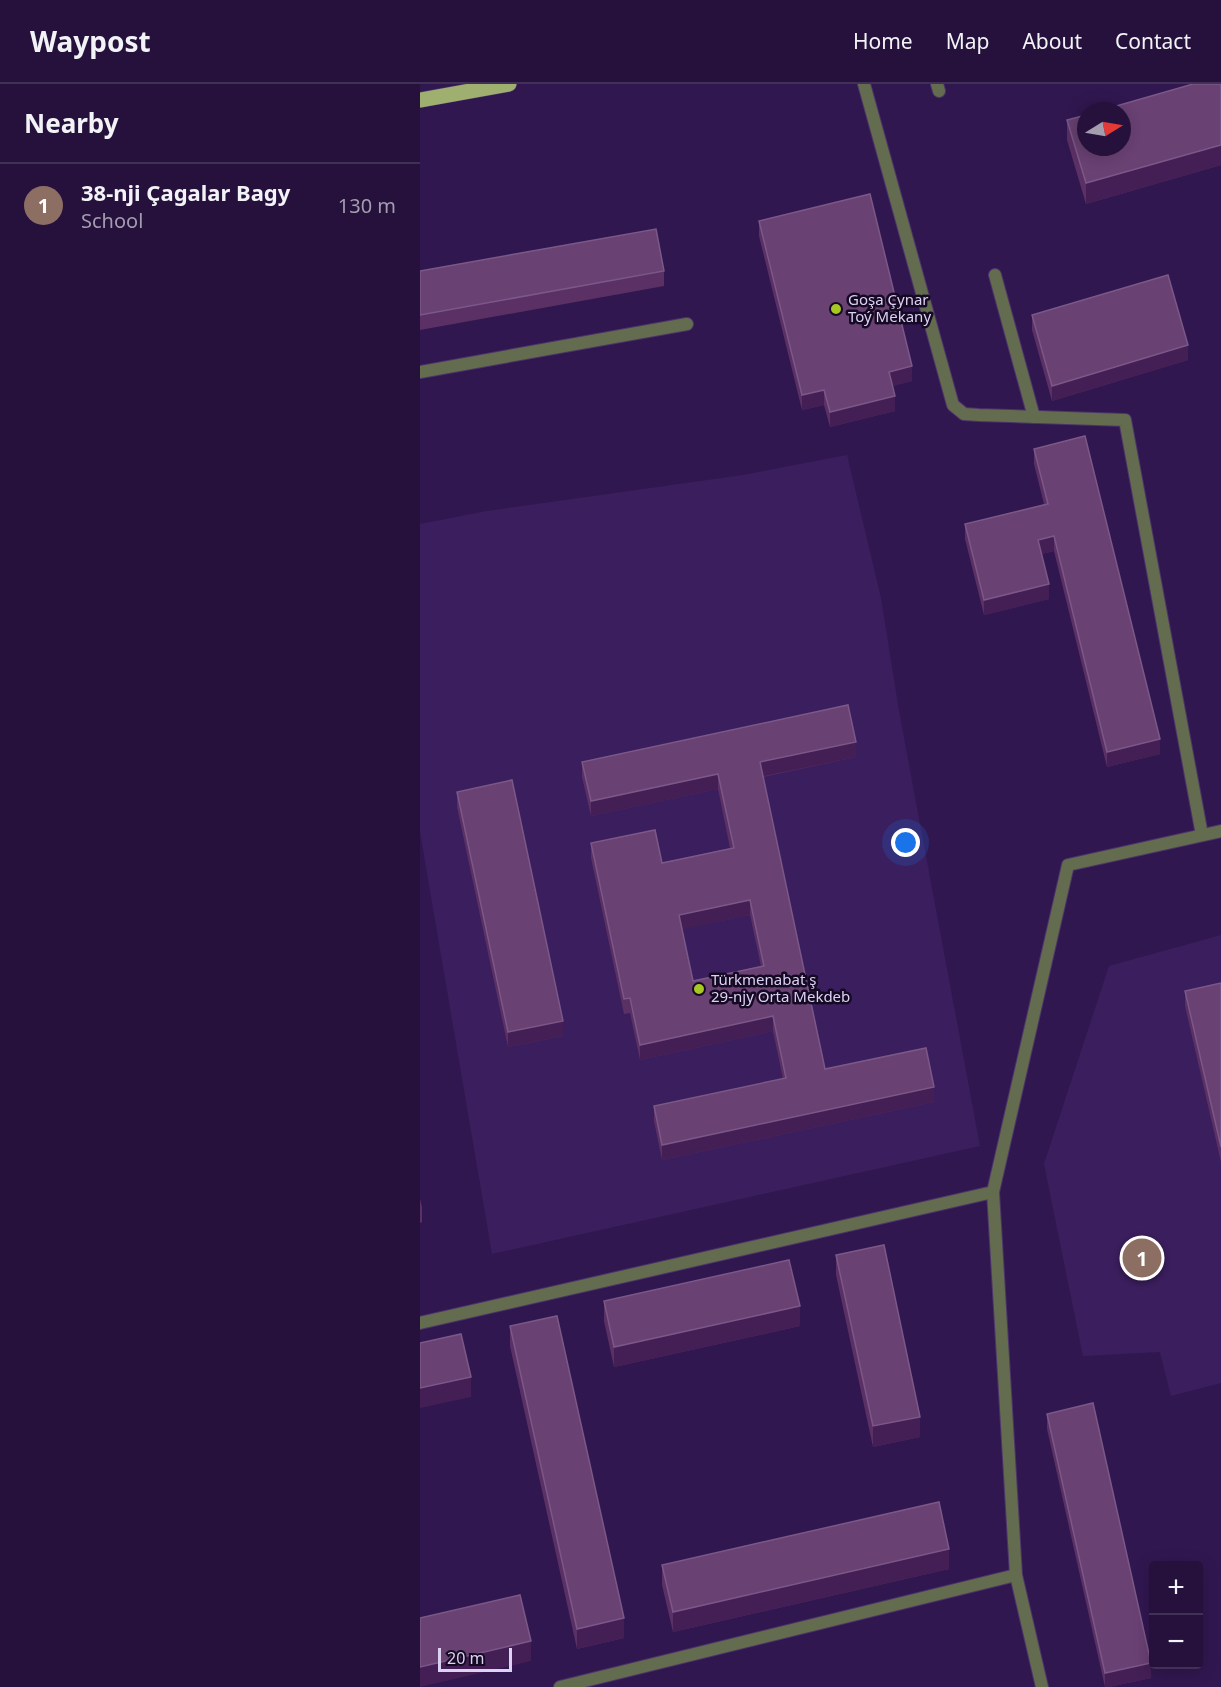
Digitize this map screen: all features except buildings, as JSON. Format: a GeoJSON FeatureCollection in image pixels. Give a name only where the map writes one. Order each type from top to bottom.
{"type":"FeatureCollection","features":[{"type":"Feature","properties":{"kind":"main road"},"geometry":{"type":"LineString","coordinates":[[420,100],[509,84]]}},
{"type":"Feature","properties":{"kind":"lane"},"geometry":{"type":"LineString","coordinates":[[864,84],[953,405],[964,414],[1125,420],[1202,835]]}},
{"type":"Feature","properties":{"kind":"lane"},"geometry":{"type":"LineString","coordinates":[[995,275],[1034,417]]}},
{"type":"Feature","properties":{"kind":"lane"},"geometry":{"type":"LineString","coordinates":[[420,372],[687,324]]}},
{"type":"Feature","properties":{"kind":"lane"},"geometry":{"type":"LineString","coordinates":[[1042,1687],[1016,1575],[993,1192],[1068,865],[1221,831]]}},
{"type":"Feature","properties":{"kind":"lane"},"geometry":{"type":"LineString","coordinates":[[420,1323],[993,1192]]}},
{"type":"Feature","properties":{"kind":"lane"},"geometry":{"type":"LineString","coordinates":[[560,1687],[1016,1575]]}},
{"type":"Feature","properties":{"kind":"shaded area","name":"Türkmenabat ş 29-njy Orta Mekdeb"},"geometry":{"type":"Polygon","coordinates":[[[847,455],[881,598],[899,711],[980,1146],[492,1254],[420,832],[420,524],[487,511],[743,475],[847,455]]]}},
{"type":"Feature","properties":{"kind":"shaded area"},"geometry":{"type":"Polygon","coordinates":[[[1221,935],[1221,1383],[1171,1396],[1160,1352],[1083,1356],[1044,1164],[1109,966],[1221,935]]]}},
{"type":"Feature","properties":{"kind":"place","name":"Goşa Çynar Toý Mekany"},"geometry":{"type":"Point","coordinates":[836,309]}},
{"type":"Feature","properties":{"kind":"place","name":"Türkmenabat ş 29-njy Orta Mekdeb"},"geometry":{"type":"Point","coordinates":[699,989]}},
{"type":"Feature","properties":{"kind":"place","name":"38-nji Çagalar Bagy"},"geometry":{"type":"Point","coordinates":[1142,1258]}}]}
